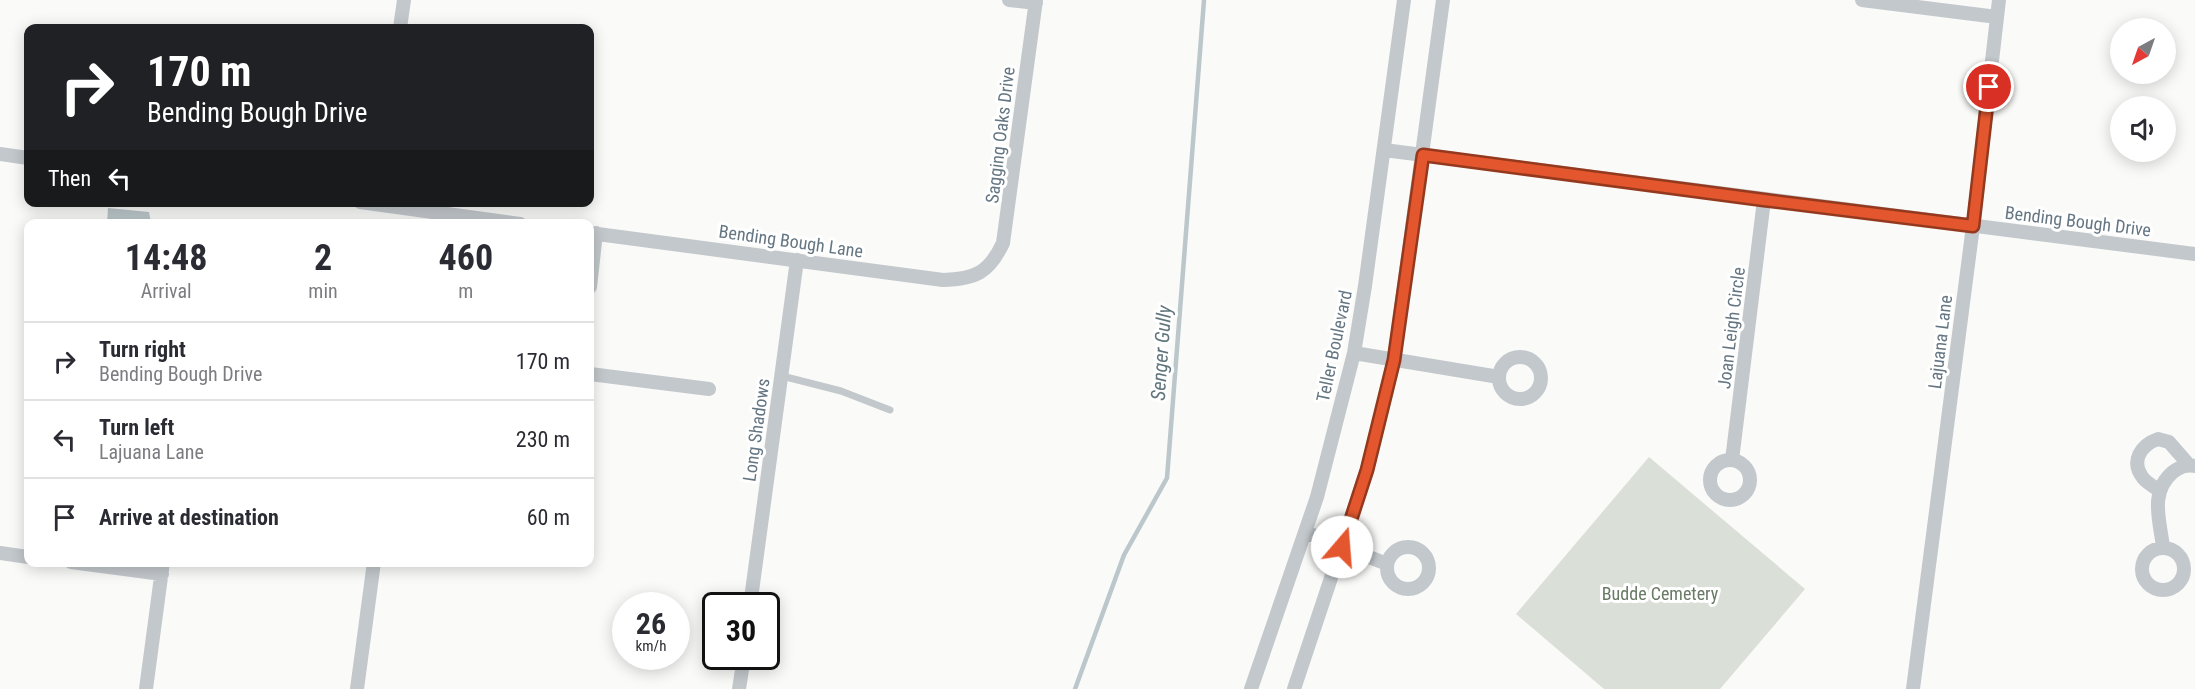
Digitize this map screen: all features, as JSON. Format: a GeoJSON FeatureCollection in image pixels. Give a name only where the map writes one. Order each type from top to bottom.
{"type":"FeatureCollection","features":[{"type":"Feature","properties":{"kind":"street"},"geometry":{"type":"LineString","coordinates":[[401,24],[404,0]]}},
{"type":"Feature","properties":{"kind":"street"},"geometry":{"type":"LineString","coordinates":[[1009,0],[1036,2]]}},
{"type":"Feature","properties":{"kind":"street","name":"Teller Boulevard"},"geometry":{"type":"LineString","coordinates":[[1251,689],[1317,497],[1354,353],[1404,0]]}},
{"type":"Feature","properties":{"kind":"street"},"geometry":{"type":"LineString","coordinates":[[1294,689],[1367,470],[1394,360],[1443,0]]}},
{"type":"Feature","properties":{"kind":"street"},"geometry":{"type":"LineString","coordinates":[[1862,0],[1997,17]]}},
{"type":"Feature","properties":{"kind":"street","name":"Lajuana Lane"},"geometry":{"type":"LineString","coordinates":[[1913,689],[1973,226],[1999,0]]}},
{"type":"Feature","properties":{"kind":"street","name":"Sagging Oaks Drive"},"geometry":{"type":"LineString","coordinates":[[987,269],[999,252],[1006,231],[1036,2]]}},
{"type":"Feature","properties":{"kind":"street","name":"Bending Bough Drive"},"geometry":{"type":"LineString","coordinates":[[1384,150],[2195,254]]}},
{"type":"Feature","properties":{"kind":"street"},"geometry":{"type":"LineString","coordinates":[[0,154],[24,157]]}},
{"type":"Feature","properties":{"kind":"street","name":"Joan Leigh Circle"},"geometry":{"type":"LineString","coordinates":[[1732,460],[1764,200]]}},
{"type":"Feature","properties":{"kind":"street"},"geometry":{"type":"LineString","coordinates":[[398,207],[484,219]]}},
{"type":"Feature","properties":{"kind":"street","name":"Bending Bough Lane"},"geometry":{"type":"LineString","coordinates":[[594,233],[943,280],[977,275],[987,269]]}},
{"type":"Feature","properties":{"kind":"street","name":"Long Shadows"},"geometry":{"type":"LineString","coordinates":[[752,592],[797,260]]}},
{"type":"Feature","properties":{"kind":"street"},"geometry":{"type":"LineString","coordinates":[[1354,353],[1499,376]]}},
{"type":"Feature","properties":{"kind":"street"},"geometry":{"type":"LineString","coordinates":[[594,375],[709,389]]}},
{"type":"Feature","properties":{"kind":"street"},"geometry":{"type":"LineString","coordinates":[[2159,490],[2144,479],[2137,469],[2137,457],[2142,448],[2158,439],[2169,442],[2192,465]]}},
{"type":"Feature","properties":{"kind":"street"},"geometry":{"type":"LineString","coordinates":[[2163,548],[2159,490],[2171,474],[2180,467],[2192,465]]}},
{"type":"Feature","properties":{"kind":"street"},"geometry":{"type":"LineString","coordinates":[[1305,532],[1387,564]]}},
{"type":"Feature","properties":{"kind":"street"},"geometry":{"type":"LineString","coordinates":[[0,553],[24,556]]}},
{"type":"Feature","properties":{"kind":"street"},"geometry":{"type":"LineString","coordinates":[[146,689],[163,568],[148,567]]}},
{"type":"Feature","properties":{"kind":"street"},"geometry":{"type":"LineString","coordinates":[[357,689],[373,567]]}},
{"type":"Feature","properties":{"kind":"street"},"geometry":{"type":"LineString","coordinates":[[739,689],[742,670]]}},
{"type":"Feature","properties":{"kind":"lane"},"geometry":{"type":"LineString","coordinates":[[782,376],[841,391],[890,410]]}},
{"type":"Feature","properties":{"kind":"green space","name":"Budde Cemetery"},"geometry":{"type":"Polygon","coordinates":[[[1649,457],[1805,589],[1720,689],[1604,689],[1516,614],[1649,457]]]}},
{"type":"Feature","properties":{"kind":"shaded area"},"geometry":{"type":"Polygon","coordinates":[[[108,208],[149,212],[150,219],[107,219],[108,208]]]}},
{"type":"Feature","properties":{"kind":"waterway","name":"Senger Gully"},"geometry":{"type":"LineString","coordinates":[[1075,689],[1124,555],[1167,478],[1204,0]]}},
{"type":"Feature","properties":{"kind":"route"},"geometry":{"type":"LineString","coordinates":[[1342,547],[1367,470],[1394,360],[1423,155],[1973,226],[1989,87]]}}]}
